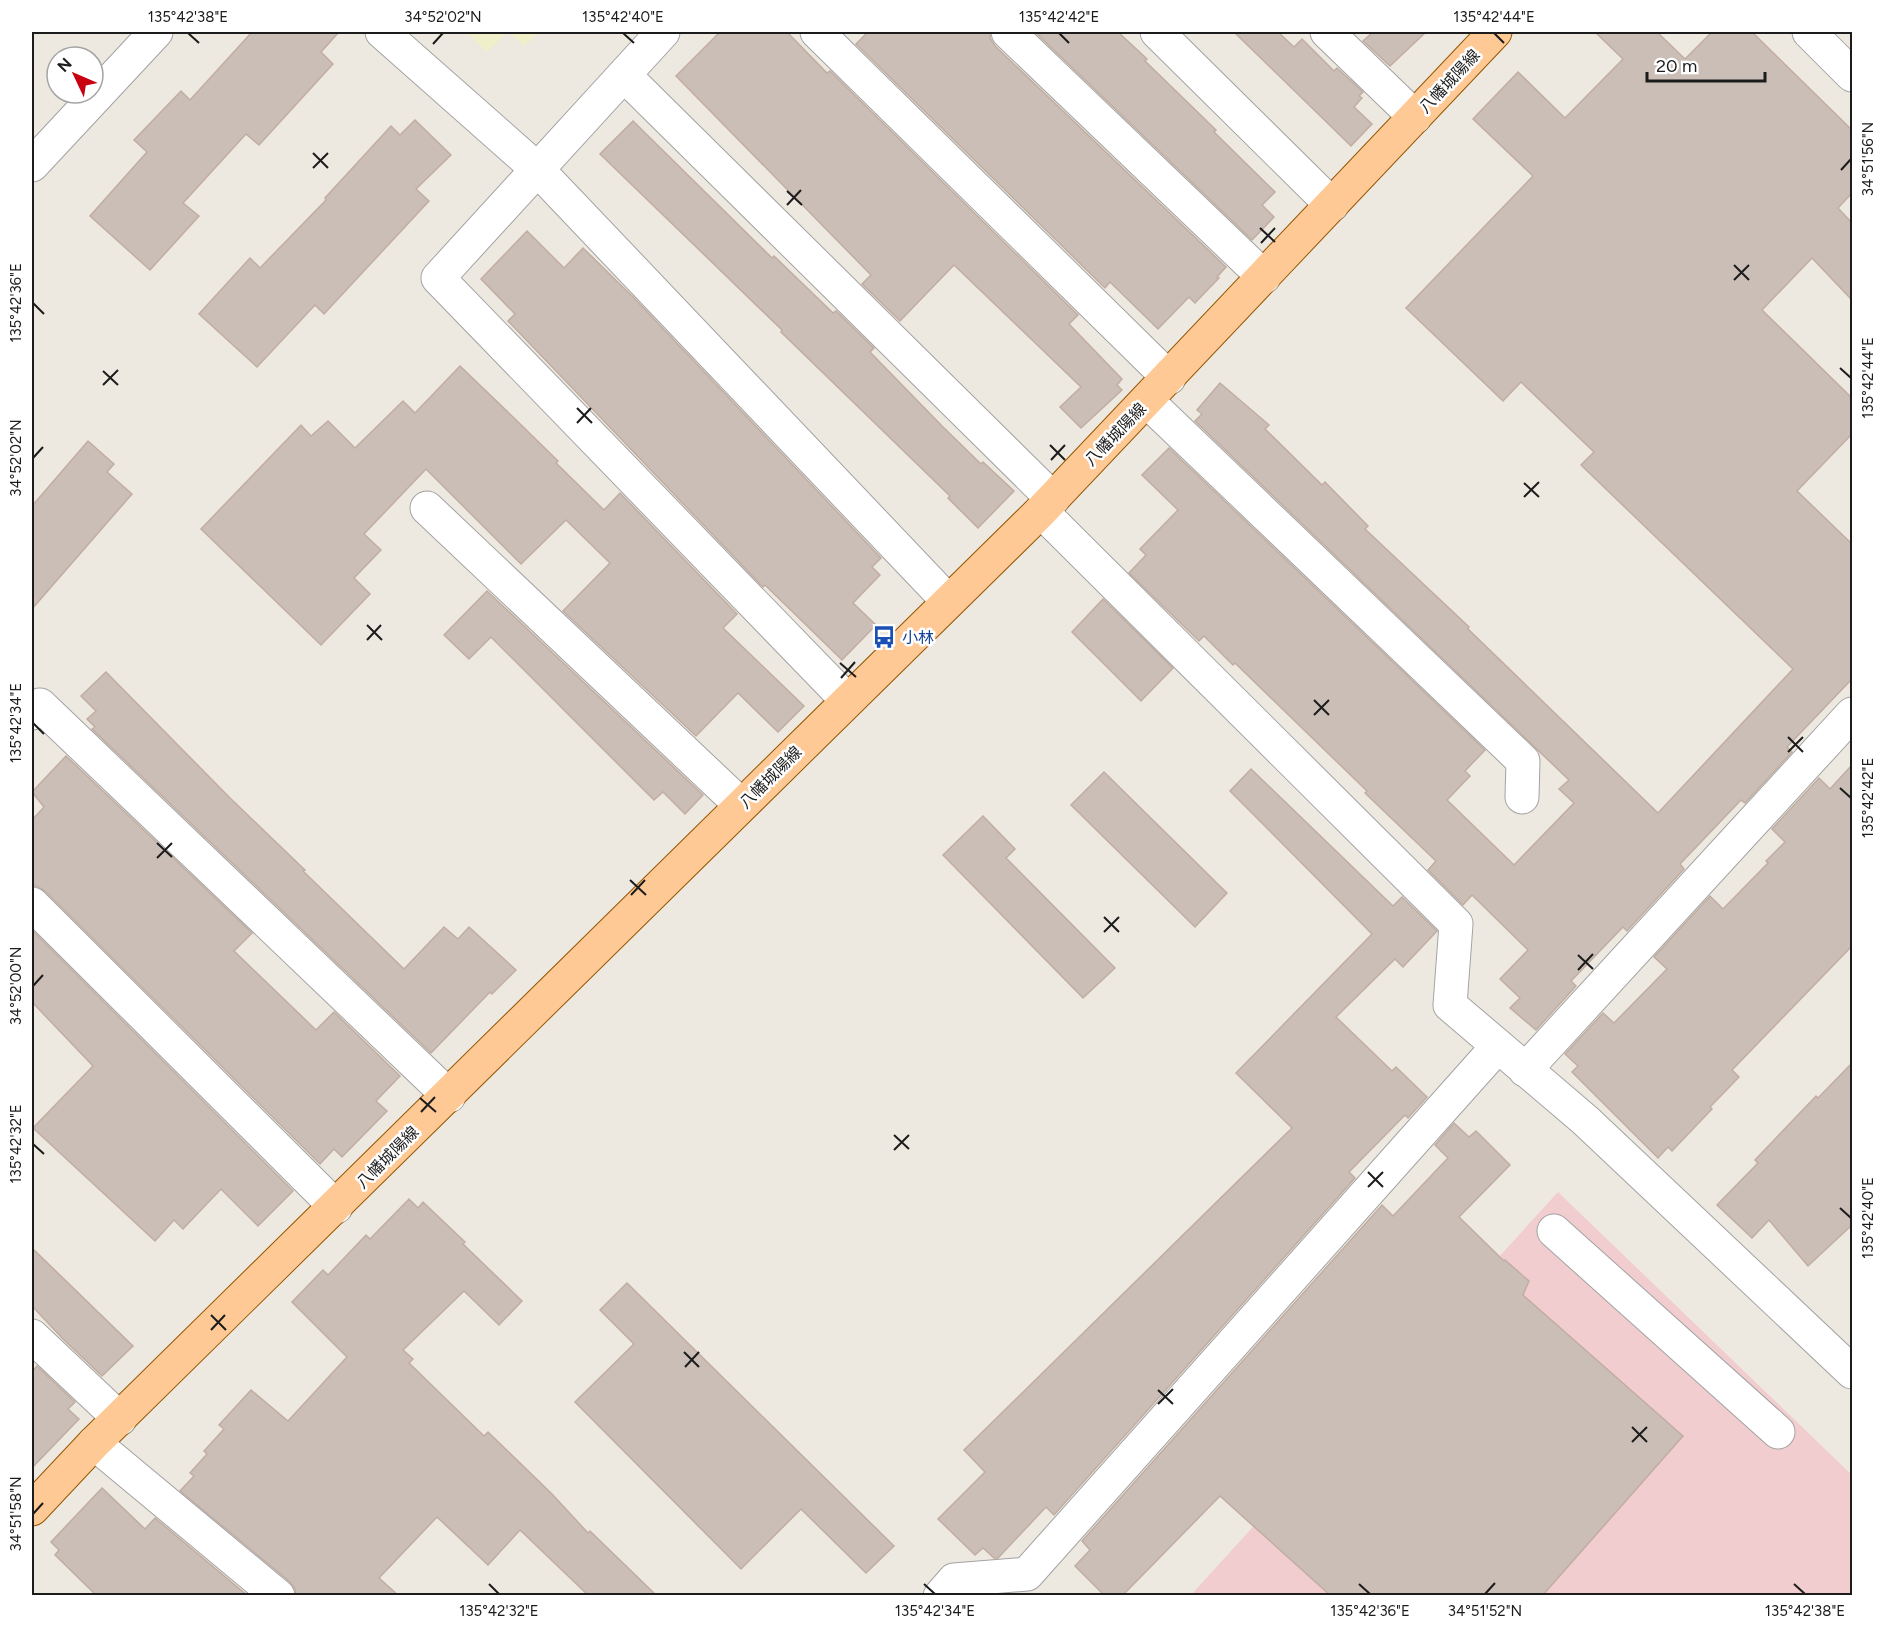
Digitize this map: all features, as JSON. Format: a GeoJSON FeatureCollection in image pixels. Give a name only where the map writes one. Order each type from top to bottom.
{"type":"FeatureCollection","features":[{"type":"Feature","properties":{"kind":"main road","name":"八幡城陽線"},"geometry":{"type":"LineString","coordinates":[[32,1509],[94,1443],[1047,505],[1495,32]]}},
{"type":"Feature","properties":{"kind":"street"},"geometry":{"type":"LineString","coordinates":[[32,165],[156,32]]}},
{"type":"Feature","properties":{"kind":"street"},"geometry":{"type":"LineString","coordinates":[[382,32],[537,170],[948,601]]}},
{"type":"Feature","properties":{"kind":"street"},"geometry":{"type":"LineString","coordinates":[[663,32],[438,278],[847,700]]}},
{"type":"Feature","properties":{"kind":"street"},"geometry":{"type":"LineString","coordinates":[[818,32],[1158,389],[1523,760],[1522,797]]}},
{"type":"Feature","properties":{"kind":"street"},"geometry":{"type":"LineString","coordinates":[[1008,32],[1264,277]]}},
{"type":"Feature","properties":{"kind":"street"},"geometry":{"type":"LineString","coordinates":[[1157,32],[1332,205]]}},
{"type":"Feature","properties":{"kind":"street"},"geometry":{"type":"LineString","coordinates":[[1327,32],[1415,117]]}},
{"type":"Feature","properties":{"kind":"street"},"geometry":{"type":"LineString","coordinates":[[1809,32],[1852,75]]}},
{"type":"Feature","properties":{"kind":"street"},"geometry":{"type":"LineString","coordinates":[[624,75],[1456,924],[1450,1005],[1585,1120],[1852,1372]]}},
{"type":"Feature","properties":{"kind":"street"},"geometry":{"type":"LineString","coordinates":[[428,508],[741,805]]}},
{"type":"Feature","properties":{"kind":"street"},"geometry":{"type":"LineString","coordinates":[[32,713],[40,705],[449,1096]]}},
{"type":"Feature","properties":{"kind":"street"},"geometry":{"type":"LineString","coordinates":[[1526,1070],[1852,714]]}},
{"type":"Feature","properties":{"kind":"street"},"geometry":{"type":"LineString","coordinates":[[32,904],[336,1207]]}},
{"type":"Feature","properties":{"kind":"street"},"geometry":{"type":"LineString","coordinates":[[940,1596],[954,1580],[1032,1585],[1498,1046]]}},
{"type":"Feature","properties":{"kind":"street"},"geometry":{"type":"LineString","coordinates":[[1554,1231],[1778,1432]]}},
{"type":"Feature","properties":{"kind":"street"},"geometry":{"type":"LineString","coordinates":[[32,1336],[120,1419]]}},
{"type":"Feature","properties":{"kind":"street"},"geometry":{"type":"LineString","coordinates":[[94,1443],[278,1596]]}},
{"type":"Feature","properties":{"kind":"shaded area"},"geometry":{"type":"Polygon","coordinates":[[[1558,1192],[1852,1475],[1852,1595],[1190,1596],[1558,1192]]]}},
{"type":"Feature","properties":{"kind":"green space"},"geometry":{"type":"Polygon","coordinates":[[[466,32],[508,32],[487,52],[466,32]]]}},
{"type":"Feature","properties":{"kind":"green space"},"geometry":{"type":"Polygon","coordinates":[[[509,32],[540,32],[524,46],[509,32]]]}},
{"type":"Feature","properties":{"kind":"building"},"geometry":{"type":"Polygon","coordinates":[[[252,32],[339,32],[321,52],[333,64],[259,145],[246,134],[183,203],[199,216],[150,270],[90,216],[147,152],[134,140],[181,91],[190,100],[252,32]]]}},
{"type":"Feature","properties":{"kind":"building"},"geometry":{"type":"Polygon","coordinates":[[[720,32],[787,32],[827,73],[830,71],[1078,315],[1069,324],[1122,379],[1117,385],[1122,390],[1081,428],[1060,407],[1081,387],[954,265],[900,321],[862,284],[871,275],[676,76],[720,32]]]}},
{"type":"Feature","properties":{"kind":"building"},"geometry":{"type":"Polygon","coordinates":[[[868,32],[990,32],[990,38],[995,46],[1226,267],[1217,277],[1219,278],[1195,303],[1189,297],[1158,329],[1110,282],[1105,288],[856,44],[868,32]]]}},
{"type":"Feature","properties":{"kind":"building"},"geometry":{"type":"Polygon","coordinates":[[[1035,32],[1118,32],[1275,192],[1262,205],[1274,217],[1252,240],[1035,32]]]}},
{"type":"Feature","properties":{"kind":"building"},"geometry":{"type":"Polygon","coordinates":[[[1234,32],[1278,32],[1294,47],[1302,39],[1334,71],[1337,68],[1363,92],[1359,96],[1362,98],[1354,107],[1372,124],[1351,146],[1234,32]]]}},
{"type":"Feature","properties":{"kind":"building"},"geometry":{"type":"Polygon","coordinates":[[[1373,32],[1426,32],[1390,66],[1363,41],[1373,32]]]}},
{"type":"Feature","properties":{"kind":"building"},"geometry":{"type":"Polygon","coordinates":[[[1595,32],[1657,32],[1685,59],[1712,32],[1752,32],[1852,130],[1852,193],[1838,208],[1852,223],[1852,300],[1812,258],[1762,310],[1852,398],[1852,434],[1797,491],[1852,544],[1852,679],[1787,747],[1792,752],[1745,803],[1741,800],[1680,864],[1684,869],[1627,931],[1623,927],[1571,981],[1576,986],[1536,1030],[1510,1008],[1520,998],[1500,979],[1528,950],[1472,895],[1463,905],[1428,870],[1436,861],[1365,793],[1367,791],[1235,663],[1233,665],[1204,636],[1199,641],[1129,573],[1146,555],[1140,549],[1178,510],[1142,475],[1169,448],[1485,750],[1465,771],[1470,776],[1447,800],[1514,865],[1574,803],[1559,789],[1569,780],[1195,421],[1202,414],[1197,410],[1220,383],[1269,425],[1265,429],[1322,485],[1325,482],[1368,526],[1365,529],[1469,627],[1468,629],[1658,813],[1793,669],[1581,465],[1594,452],[1521,382],[1503,401],[1406,308],[1533,176],[1473,119],[1518,72],[1565,118],[1623,59],[1595,32]]]}},
{"type":"Feature","properties":{"kind":"building"},"geometry":{"type":"Polygon","coordinates":[[[415,120],[451,155],[416,189],[429,201],[324,314],[315,305],[257,367],[199,314],[250,258],[260,268],[326,200],[325,198],[391,126],[400,135],[415,120]]]}},
{"type":"Feature","properties":{"kind":"building"},"geometry":{"type":"Polygon","coordinates":[[[633,121],[772,258],[774,256],[833,313],[836,311],[874,348],[870,352],[942,426],[981,464],[983,462],[1014,491],[978,528],[948,498],[950,496],[600,154],[633,121]]]}},
{"type":"Feature","properties":{"kind":"building"},"geometry":{"type":"Polygon","coordinates":[[[527,231],[564,268],[583,248],[634,298],[881,558],[872,567],[880,575],[853,603],[876,625],[842,660],[765,585],[763,587],[508,321],[515,314],[481,279],[527,231]]]}},
{"type":"Feature","properties":{"kind":"building"},"geometry":{"type":"Polygon","coordinates":[[[460,366],[558,461],[556,463],[604,510],[620,493],[737,614],[723,628],[804,706],[778,732],[738,693],[696,736],[563,611],[610,563],[566,520],[521,564],[426,469],[364,534],[381,550],[354,578],[370,594],[321,645],[201,529],[301,425],[311,436],[328,421],[355,448],[403,401],[415,413],[460,366]]]}},
{"type":"Feature","properties":{"kind":"building"},"geometry":{"type":"Polygon","coordinates":[[[88,441],[114,464],[107,472],[132,494],[32,609],[32,506],[88,441]]]}},
{"type":"Feature","properties":{"kind":"building"},"geometry":{"type":"Polygon","coordinates":[[[487,591],[703,795],[685,814],[663,792],[654,800],[491,637],[469,659],[444,635],[487,591]]]}},
{"type":"Feature","properties":{"kind":"building"},"geometry":{"type":"Polygon","coordinates":[[[1103,599],[1173,668],[1141,701],[1072,632],[1103,599]]]}},
{"type":"Feature","properties":{"kind":"building"},"geometry":{"type":"Polygon","coordinates":[[[106,672],[230,798],[305,870],[303,871],[404,969],[444,927],[458,939],[469,927],[516,970],[492,994],[490,992],[431,1053],[92,729],[95,727],[87,719],[96,711],[81,696],[106,672]]]}},
{"type":"Feature","properties":{"kind":"building"},"geometry":{"type":"Polygon","coordinates":[[[66,756],[252,933],[234,951],[316,1030],[334,1012],[400,1076],[376,1101],[387,1111],[342,1157],[334,1149],[320,1164],[45,891],[32,886],[32,820],[44,807],[32,792],[66,756]]]}},
{"type":"Feature","properties":{"kind":"building"},"geometry":{"type":"Polygon","coordinates":[[[1852,765],[1852,946],[1732,1070],[1739,1077],[1710,1107],[1712,1109],[1672,1151],[1668,1147],[1658,1158],[1572,1072],[1578,1066],[1565,1054],[1603,1013],[1614,1023],[1667,969],[1654,957],[1710,896],[1723,909],[1768,863],[1766,861],[1785,842],[1772,829],[1819,778],[1830,789],[1852,765]]]}},
{"type":"Feature","properties":{"kind":"building"},"geometry":{"type":"Polygon","coordinates":[[[1251,769],[1393,906],[1402,897],[1437,931],[1403,967],[1395,959],[1336,1017],[1392,1071],[1396,1067],[1427,1097],[1408,1118],[1405,1115],[1349,1172],[1355,1178],[1054,1515],[1046,1507],[998,1558],[994,1558],[983,1548],[975,1555],[938,1519],[985,1472],[964,1450],[1292,1128],[1236,1073],[1372,934],[1230,791],[1251,769]]]}},
{"type":"Feature","properties":{"kind":"building"},"geometry":{"type":"Polygon","coordinates":[[[1104,772],[1227,893],[1195,927],[1071,805],[1104,772]]]}},
{"type":"Feature","properties":{"kind":"building"},"geometry":{"type":"Polygon","coordinates":[[[983,816],[1015,849],[1006,858],[1115,968],[1083,998],[943,855],[983,816]]]}},
{"type":"Feature","properties":{"kind":"building"},"geometry":{"type":"Polygon","coordinates":[[[32,930],[293,1191],[258,1226],[221,1189],[183,1229],[174,1220],[155,1241],[33,1128],[93,1066],[32,1002],[32,930]]]}},
{"type":"Feature","properties":{"kind":"building"},"geometry":{"type":"Polygon","coordinates":[[[1852,1063],[1852,1225],[1808,1266],[1769,1220],[1752,1238],[1717,1205],[1758,1163],[1755,1160],[1816,1096],[1818,1098],[1852,1063]]]}},
{"type":"Feature","properties":{"kind":"building"},"geometry":{"type":"Polygon","coordinates":[[[1454,1123],[1469,1137],[1476,1131],[1510,1165],[1459,1217],[1504,1261],[1529,1281],[1523,1295],[1683,1436],[1542,1596],[1331,1596],[1220,1496],[1122,1596],[1105,1596],[1075,1566],[1090,1550],[1082,1541],[1382,1205],[1393,1216],[1448,1158],[1435,1145],[1454,1123]]]}},
{"type":"Feature","properties":{"kind":"building"},"geometry":{"type":"Polygon","coordinates":[[[409,1199],[418,1208],[423,1202],[522,1301],[499,1325],[464,1291],[403,1350],[413,1359],[409,1363],[484,1436],[488,1432],[552,1494],[588,1533],[590,1531],[657,1596],[589,1596],[520,1530],[488,1565],[437,1517],[379,1578],[399,1596],[296,1596],[295,1589],[290,1582],[180,1491],[194,1476],[190,1473],[207,1454],[204,1451],[224,1429],[219,1425],[251,1390],[288,1421],[347,1357],[292,1302],[323,1270],[328,1275],[366,1235],[370,1239],[409,1199]]]}},
{"type":"Feature","properties":{"kind":"building"},"geometry":{"type":"Polygon","coordinates":[[[32,1248],[133,1346],[102,1376],[32,1306],[32,1248]]]}},
{"type":"Feature","properties":{"kind":"building"},"geometry":{"type":"Polygon","coordinates":[[[627,1283],[894,1546],[866,1573],[801,1509],[741,1569],[575,1402],[634,1344],[600,1310],[627,1283]]]}},
{"type":"Feature","properties":{"kind":"building"},"geometry":{"type":"Polygon","coordinates":[[[37,1366],[75,1402],[68,1409],[79,1419],[32,1468],[32,1372],[37,1366]]]}},
{"type":"Feature","properties":{"kind":"building"},"geometry":{"type":"Polygon","coordinates":[[[102,1488],[145,1529],[155,1518],[248,1596],[97,1596],[55,1555],[59,1550],[51,1542],[102,1488]]]}},
{"type":"Feature","properties":{"kind":"place","name":"小林"},"geometry":{"type":"Point","coordinates":[884,637]}}]}
